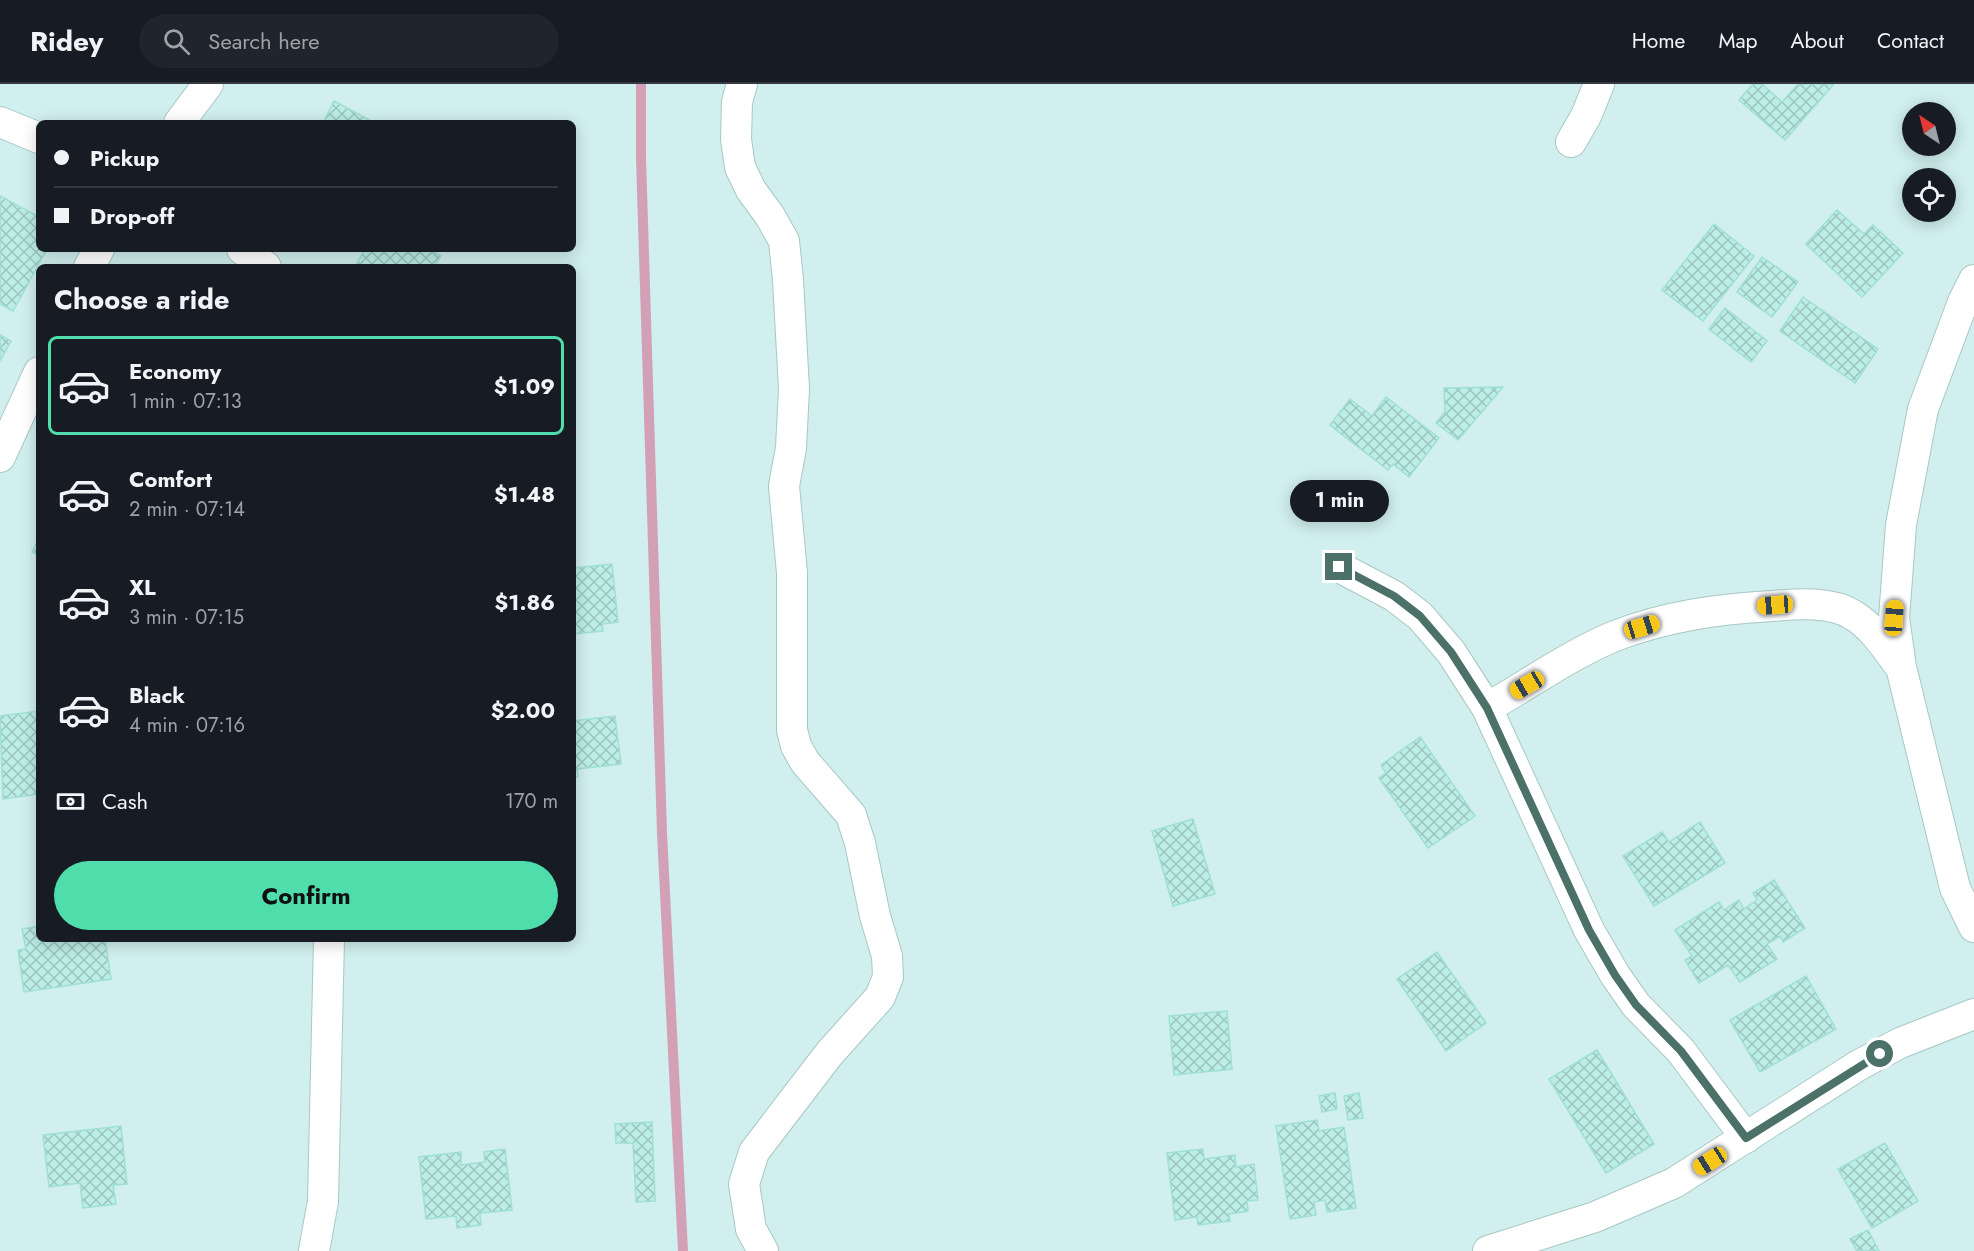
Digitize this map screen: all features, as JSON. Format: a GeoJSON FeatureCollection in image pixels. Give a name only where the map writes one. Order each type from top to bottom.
{"type":"FeatureCollection","features":[{"type":"Feature","properties":{"kind":"street"},"geometry":{"type":"LineString","coordinates":[[181,120],[208,84]]}},
{"type":"Feature","properties":{"kind":"street"},"geometry":{"type":"LineString","coordinates":[[742,84],[737,102],[736,139],[740,167],[751,190],[770,216],[784,241],[788,280],[794,389],[791,448],[784,486],[792,573],[792,730],[796,746],[805,762],[851,815],[860,843],[872,905],[887,956],[888,977],[880,997],[829,1054],[754,1152],[744,1184],[751,1229],[763,1251]]}},
{"type":"Feature","properties":{"kind":"street"},"geometry":{"type":"LineString","coordinates":[[1571,142],[1586,116],[1599,84]]}},
{"type":"Feature","properties":{"kind":"street"},"geometry":{"type":"LineString","coordinates":[[0,122],[36,137]]}},
{"type":"Feature","properties":{"kind":"street"},"geometry":{"type":"LineString","coordinates":[[246,252],[262,264]]}},
{"type":"Feature","properties":{"kind":"street"},"geometry":{"type":"LineString","coordinates":[[1974,280],[1963,302],[1923,409],[1901,525],[1894,618],[1901,667],[1954,888],[1974,927]]}},
{"type":"Feature","properties":{"kind":"street"},"geometry":{"type":"LineString","coordinates":[[0,457],[36,379]]}},
{"type":"Feature","properties":{"kind":"street"},"geometry":{"type":"LineString","coordinates":[[1339,567],[1394,596],[1420,616],[1451,652],[1487,708],[1589,930],[1615,975],[1636,1005],[1681,1051],[1746,1138]]}},
{"type":"Feature","properties":{"kind":"street"},"geometry":{"type":"LineString","coordinates":[[1487,708],[1614,637],[1670,619],[1732,608],[1796,604],[1838,608],[1852,614],[1872,629],[1901,667]]}},
{"type":"Feature","properties":{"kind":"street"},"geometry":{"type":"LineString","coordinates":[[314,1251],[323,1201],[329,942]]}},
{"type":"Feature","properties":{"kind":"street"},"geometry":{"type":"LineString","coordinates":[[1488,1251],[1530,1240],[1615,1209],[1674,1183],[1859,1065],[1900,1043],[1974,1014]]}},
{"type":"Feature","properties":{"kind":"shaded area"},"geometry":{"type":"Polygon","coordinates":[[[0,84],[1974,84],[1974,1251],[0,1251],[0,84]]]}},
{"type":"Feature","properties":{"kind":"building"},"geometry":{"type":"Polygon","coordinates":[[[1753,84],[1762,84],[1782,102],[1798,84],[1834,84],[1785,140],[1739,100],[1753,84]]]}},
{"type":"Feature","properties":{"kind":"building"},"geometry":{"type":"Polygon","coordinates":[[[334,101],[369,120],[324,120],[334,101]]]}},
{"type":"Feature","properties":{"kind":"building"},"geometry":{"type":"Polygon","coordinates":[[[0,196],[36,215],[36,252],[45,252],[39,264],[36,264],[36,269],[13,311],[0,304],[0,196]]]}},
{"type":"Feature","properties":{"kind":"building"},"geometry":{"type":"Polygon","coordinates":[[[1837,210],[1864,234],[1873,225],[1903,253],[1862,297],[1806,244],[1837,210]]]}},
{"type":"Feature","properties":{"kind":"building"},"geometry":{"type":"Polygon","coordinates":[[[1714,224],[1754,256],[1703,321],[1662,290],[1714,224]]]}},
{"type":"Feature","properties":{"kind":"building"},"geometry":{"type":"Polygon","coordinates":[[[363,252],[434,252],[441,256],[436,264],[357,264],[363,252]]]}},
{"type":"Feature","properties":{"kind":"building"},"geometry":{"type":"Polygon","coordinates":[[[1762,257],[1798,282],[1772,317],[1737,292],[1762,257]]]}},
{"type":"Feature","properties":{"kind":"building"},"geometry":{"type":"Polygon","coordinates":[[[1803,297],[1878,349],[1855,383],[1780,331],[1803,297]]]}},
{"type":"Feature","properties":{"kind":"building"},"geometry":{"type":"Polygon","coordinates":[[[1725,308],[1767,341],[1751,362],[1709,329],[1725,308]]]}},
{"type":"Feature","properties":{"kind":"building"},"geometry":{"type":"Polygon","coordinates":[[[0,335],[11,341],[0,361],[0,335]]]}},
{"type":"Feature","properties":{"kind":"building"},"geometry":{"type":"Polygon","coordinates":[[[1503,387],[1458,440],[1436,423],[1445,412],[1444,388],[1503,387]]]}},
{"type":"Feature","properties":{"kind":"building"},"geometry":{"type":"Polygon","coordinates":[[[1386,397],[1439,438],[1409,477],[1393,464],[1388,470],[1330,425],[1350,399],[1372,416],[1386,397]]]}},
{"type":"Feature","properties":{"kind":"building"},"geometry":{"type":"Polygon","coordinates":[[[612,564],[618,622],[602,624],[603,631],[576,634],[576,568],[612,564]]]}},
{"type":"Feature","properties":{"kind":"building"},"geometry":{"type":"Polygon","coordinates":[[[36,711],[36,794],[3,799],[0,716],[36,711]]]}},
{"type":"Feature","properties":{"kind":"building"},"geometry":{"type":"Polygon","coordinates":[[[615,716],[621,764],[577,769],[578,777],[576,777],[576,721],[615,716]]]}},
{"type":"Feature","properties":{"kind":"building"},"geometry":{"type":"Polygon","coordinates":[[[1420,737],[1475,816],[1428,848],[1379,778],[1386,773],[1381,765],[1420,737]]]}},
{"type":"Feature","properties":{"kind":"building"},"geometry":{"type":"Polygon","coordinates":[[[1193,819],[1215,894],[1173,906],[1152,831],[1193,819]]]}},
{"type":"Feature","properties":{"kind":"building"},"geometry":{"type":"Polygon","coordinates":[[[1700,822],[1725,863],[1654,906],[1623,856],[1662,832],[1669,842],[1700,822]]]}},
{"type":"Feature","properties":{"kind":"building"},"geometry":{"type":"Polygon","coordinates":[[[1774,880],[1805,928],[1783,942],[1780,936],[1767,944],[1777,959],[1740,982],[1728,965],[1699,983],[1685,960],[1692,956],[1675,930],[1719,902],[1724,910],[1739,900],[1744,909],[1757,900],[1753,893],[1774,880]]]}},
{"type":"Feature","properties":{"kind":"building"},"geometry":{"type":"Polygon","coordinates":[[[36,927],[36,942],[105,942],[111,979],[24,992],[18,950],[26,949],[22,929],[36,927]]]}},
{"type":"Feature","properties":{"kind":"building"},"geometry":{"type":"Polygon","coordinates":[[[1437,952],[1486,1023],[1446,1051],[1397,979],[1437,952]]]}},
{"type":"Feature","properties":{"kind":"building"},"geometry":{"type":"Polygon","coordinates":[[[1806,976],[1836,1029],[1760,1072],[1730,1020],[1806,976]]]}},
{"type":"Feature","properties":{"kind":"building"},"geometry":{"type":"Polygon","coordinates":[[[1227,1011],[1232,1069],[1174,1075],[1169,1016],[1227,1011]]]}},
{"type":"Feature","properties":{"kind":"building"},"geometry":{"type":"Polygon","coordinates":[[[1597,1050],[1654,1144],[1606,1173],[1549,1079],[1597,1050]]]}},
{"type":"Feature","properties":{"kind":"building"},"geometry":{"type":"Polygon","coordinates":[[[1335,1093],[1337,1109],[1322,1112],[1319,1096],[1335,1093]]]}},
{"type":"Feature","properties":{"kind":"building"},"geometry":{"type":"Polygon","coordinates":[[[1359,1093],[1363,1118],[1348,1120],[1344,1096],[1359,1093]]]}},
{"type":"Feature","properties":{"kind":"building"},"geometry":{"type":"Polygon","coordinates":[[[1317,1120],[1319,1131],[1344,1127],[1356,1208],[1327,1212],[1325,1200],[1314,1202],[1316,1215],[1290,1219],[1276,1126],[1317,1120]]]}},
{"type":"Feature","properties":{"kind":"building"},"geometry":{"type":"Polygon","coordinates":[[[652,1122],[655,1201],[636,1202],[633,1143],[616,1143],[615,1124],[652,1122]]]}},
{"type":"Feature","properties":{"kind":"building"},"geometry":{"type":"Polygon","coordinates":[[[121,1126],[127,1184],[113,1185],[116,1204],[83,1208],[80,1183],[49,1187],[43,1135],[121,1126]]]}},
{"type":"Feature","properties":{"kind":"building"},"geometry":{"type":"Polygon","coordinates":[[[1885,1143],[1918,1201],[1872,1228],[1838,1169],[1885,1143]]]}},
{"type":"Feature","properties":{"kind":"building"},"geometry":{"type":"Polygon","coordinates":[[[505,1149],[512,1210],[480,1213],[481,1225],[457,1228],[456,1216],[426,1219],[419,1157],[461,1152],[461,1165],[485,1162],[484,1152],[505,1149]]]}},
{"type":"Feature","properties":{"kind":"building"},"geometry":{"type":"Polygon","coordinates":[[[1203,1149],[1204,1159],[1235,1155],[1236,1167],[1254,1164],[1258,1200],[1247,1201],[1248,1211],[1229,1214],[1230,1221],[1198,1225],[1197,1217],[1175,1220],[1167,1153],[1203,1149]]]}},
{"type":"Feature","properties":{"kind":"building"},"geometry":{"type":"Polygon","coordinates":[[[1868,1230],[1879,1251],[1857,1251],[1850,1239],[1868,1230]]]}},
{"type":"Feature","properties":{"kind":"waterway"},"geometry":{"type":"LineString","coordinates":[[641,84],[641,158],[662,833],[683,1251]]}},
{"type":"Feature","properties":{"kind":"route"},"geometry":{"type":"LineString","coordinates":[[1339,567],[1394,596],[1420,616],[1451,652],[1487,708],[1565,873],[1589,930],[1615,975],[1636,1005],[1681,1051],[1746,1138],[1859,1065],[1880,1054]]}}]}
